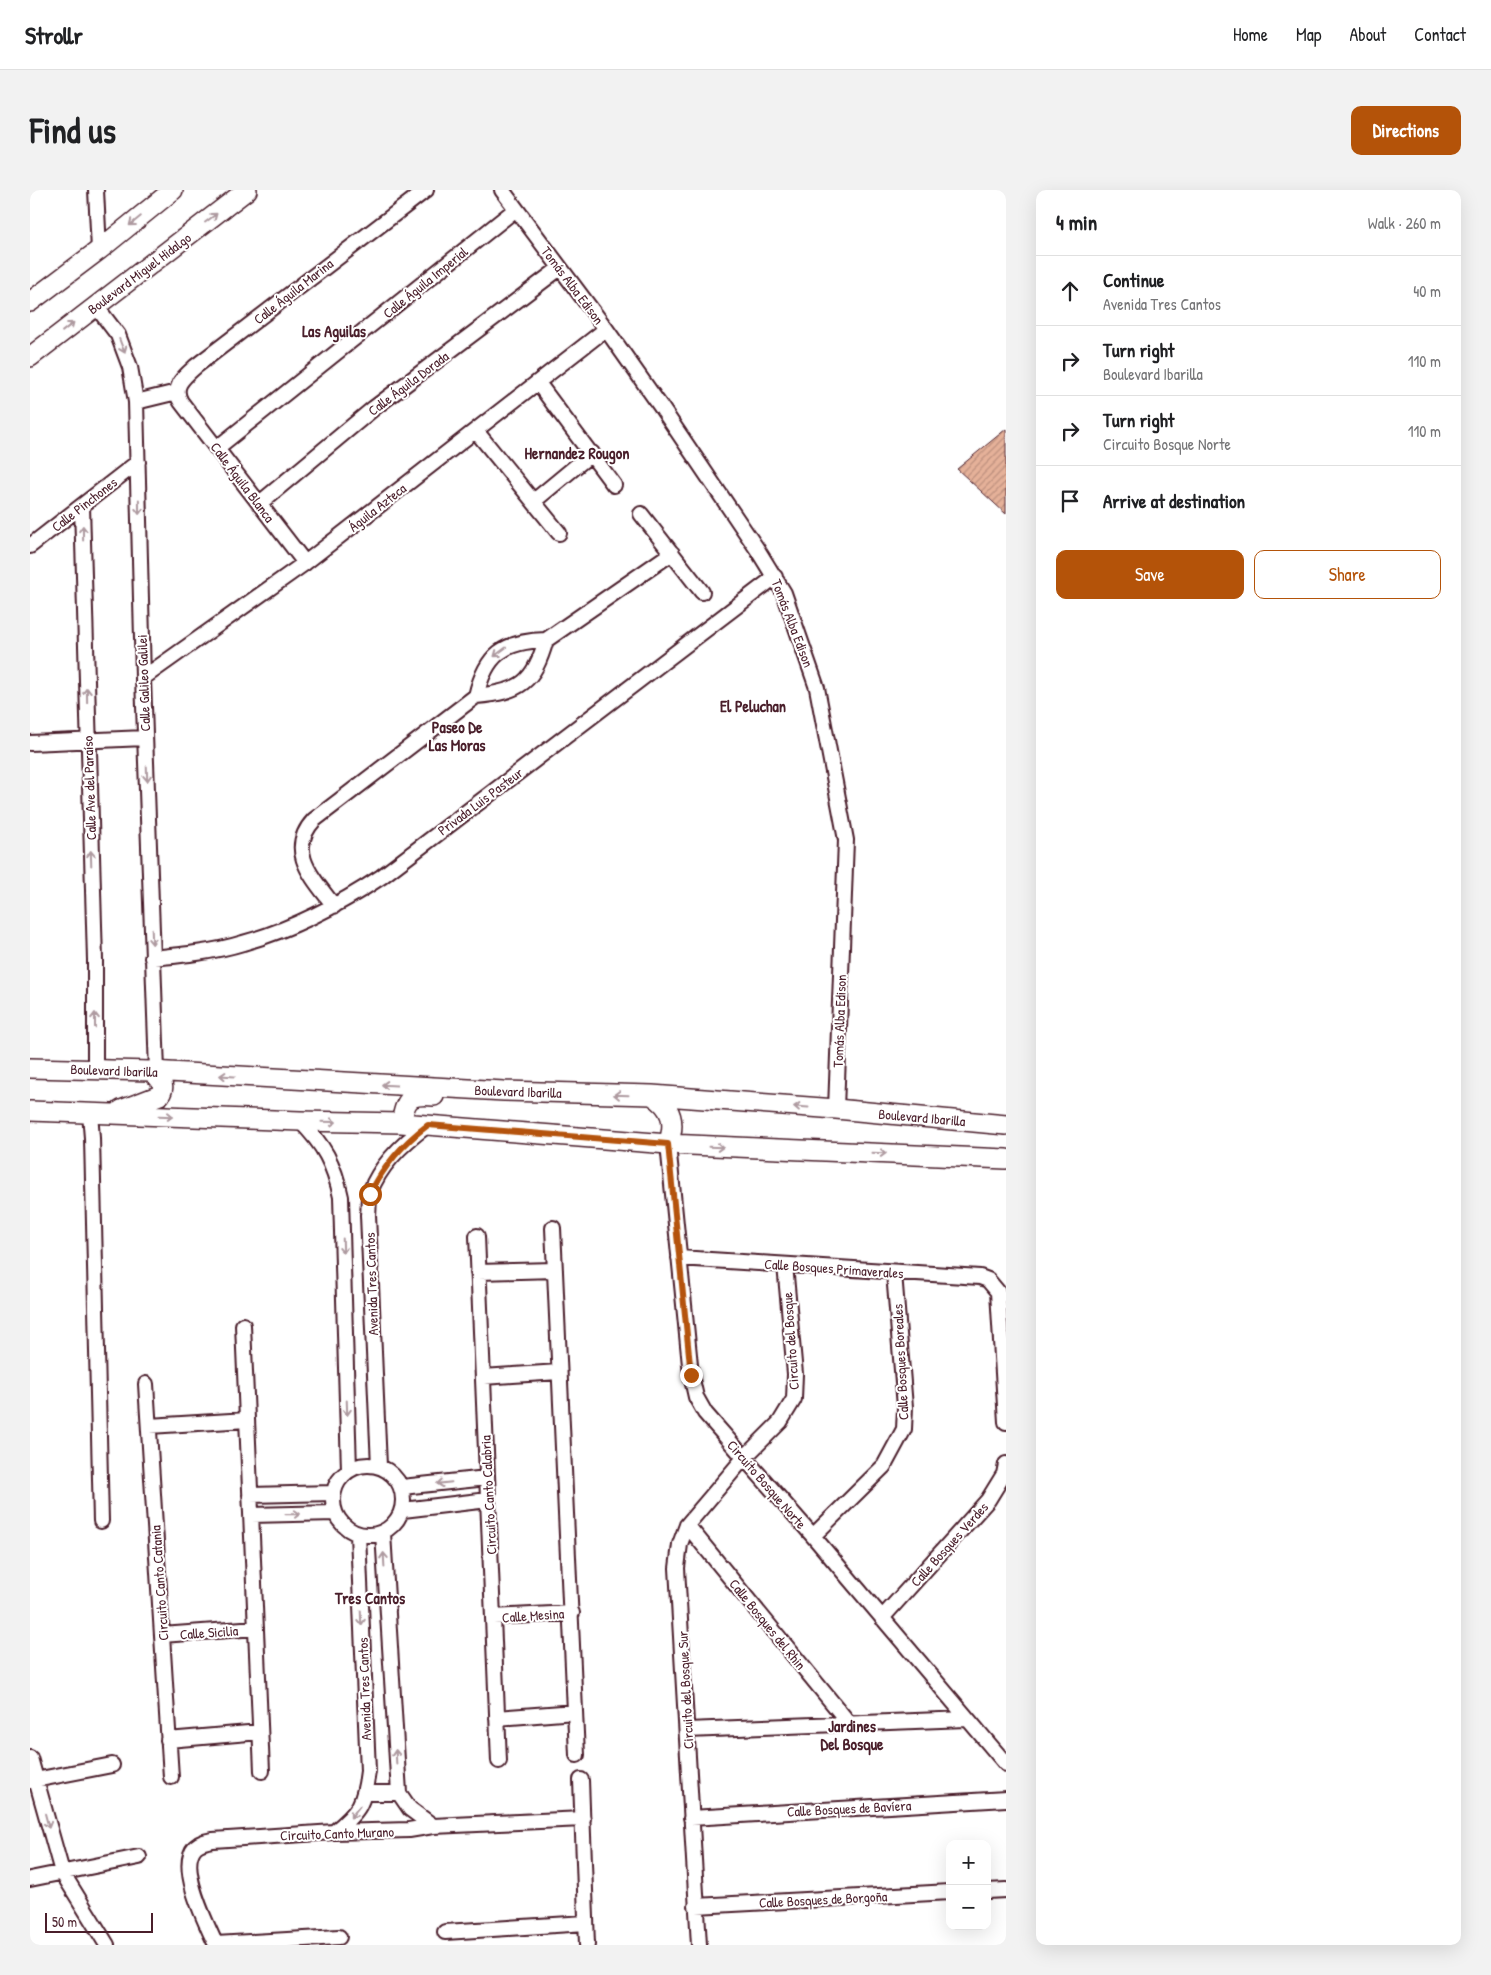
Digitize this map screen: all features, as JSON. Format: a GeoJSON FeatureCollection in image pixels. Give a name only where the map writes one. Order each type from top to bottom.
{"type":"FeatureCollection","features":[{"type":"Feature","properties":{"kind":"main road"},"geometry":{"type":"LineString","coordinates":[[30,302],[99,250],[173,190]]}},
{"type":"Feature","properties":{"kind":"main road","name":"Boulevard Miguel Hidalgo"},"geometry":{"type":"LineString","coordinates":[[30,357],[248,190]]}},
{"type":"Feature","properties":{"kind":"main road","name":"Boulevard Ibarilla"},"geometry":{"type":"LineString","coordinates":[[30,1068],[154,1071],[504,1092],[652,1095],[836,1109],[1006,1126]]}},
{"type":"Feature","properties":{"kind":"main road"},"geometry":{"type":"LineString","coordinates":[[111,1114],[160,1095],[163,1088],[162,1083],[154,1071]]}},
{"type":"Feature","properties":{"kind":"main road"},"geometry":{"type":"LineString","coordinates":[[400,1123],[405,1104],[414,1097],[421,1095],[479,1098],[504,1092]]}},
{"type":"Feature","properties":{"kind":"main road"},"geometry":{"type":"LineString","coordinates":[[652,1095],[663,1102],[669,1112],[673,1132],[668,1144]]}},
{"type":"Feature","properties":{"kind":"main road"},"geometry":{"type":"LineString","coordinates":[[30,1110],[90,1114],[400,1123],[668,1144],[1006,1159]]}},
{"type":"Feature","properties":{"kind":"street"},"geometry":{"type":"LineString","coordinates":[[96,190],[99,250]]}},
{"type":"Feature","properties":{"kind":"street","name":"Calle Águila Marina"},"geometry":{"type":"LineString","coordinates":[[179,397],[180,381],[196,366],[426,190]]}},
{"type":"Feature","properties":{"kind":"street","name":"Tomás Alba Edison"},"geometry":{"type":"LineString","coordinates":[[502,190],[606,329],[666,415],[784,593],[817,688],[846,840],[836,1109]]}},
{"type":"Feature","properties":{"kind":"street","name":"Calle Águila Imperial"},"geometry":{"type":"LineString","coordinates":[[218,448],[516,209]]}},
{"type":"Feature","properties":{"kind":"street","name":"Calle Águila Dorada"},"geometry":{"type":"LineString","coordinates":[[260,503],[374,408],[560,268]]}},
{"type":"Feature","properties":{"kind":"street","name":"Calle Galileo Galilei"},"geometry":{"type":"LineString","coordinates":[[96,306],[118,335],[130,367],[136,402],[154,1071]]}},
{"type":"Feature","properties":{"kind":"street","name":"Águila Azteca"},"geometry":{"type":"LineString","coordinates":[[143,678],[305,563],[476,432],[606,329]]}},
{"type":"Feature","properties":{"kind":"street"},"geometry":{"type":"LineString","coordinates":[[538,383],[614,485]]}},
{"type":"Feature","properties":{"kind":"street"},"geometry":{"type":"LineString","coordinates":[[136,402],[179,397]]}},
{"type":"Feature","properties":{"kind":"street","name":"Calle Águila Blanca"},"geometry":{"type":"LineString","coordinates":[[179,397],[305,563]]}},
{"type":"Feature","properties":{"kind":"street"},"geometry":{"type":"LineString","coordinates":[[476,432],[534,500],[559,533]]}},
{"type":"Feature","properties":{"kind":"street"},"geometry":{"type":"LineString","coordinates":[[534,500],[592,453]]}},
{"type":"Feature","properties":{"kind":"street","name":"Calle Pinchones"},"geometry":{"type":"LineString","coordinates":[[30,546],[138,462]]}},
{"type":"Feature","properties":{"kind":"street","name":"Calle Ave del Paraíso"},"geometry":{"type":"LineString","coordinates":[[82,506],[95,960],[95,1069]]}},
{"type":"Feature","properties":{"kind":"street"},"geometry":{"type":"LineString","coordinates":[[642,514],[702,592]]}},
{"type":"Feature","properties":{"kind":"street"},"geometry":{"type":"LineString","coordinates":[[476,696],[483,672],[499,652],[522,641],[546,640],[672,553]]}},
{"type":"Feature","properties":{"kind":"street","name":"Privada Luis Pasteur"},"geometry":{"type":"LineString","coordinates":[[152,958],[205,952],[242,944],[279,931],[353,896],[381,877],[775,577]]}},
{"type":"Feature","properties":{"kind":"street"},"geometry":{"type":"LineString","coordinates":[[334,906],[306,866],[300,842],[304,830],[314,820],[476,696],[502,693],[525,682],[537,667],[546,640]]}},
{"type":"Feature","properties":{"kind":"street"},"geometry":{"type":"LineString","coordinates":[[30,743],[145,738]]}},
{"type":"Feature","properties":{"kind":"street"},"geometry":{"type":"LineString","coordinates":[[90,1114],[101,1521]]}},
{"type":"Feature","properties":{"kind":"street","name":"Avenida Tres Cantos"},"geometry":{"type":"LineString","coordinates":[[300,1121],[316,1137],[328,1155],[337,1176],[341,1197],[349,1470]]}},
{"type":"Feature","properties":{"kind":"street","name":"Avenida Tres Cantos"},"geometry":{"type":"LineString","coordinates":[[379,1466],[368,1215],[370,1194],[380,1173],[393,1155],[410,1138],[428,1125]]}},
{"type":"Feature","properties":{"kind":"street","name":"Circuito Bosque Norte"},"geometry":{"type":"LineString","coordinates":[[668,1144],[691,1375],[696,1397],[705,1413],[813,1536],[1006,1764]]}},
{"type":"Feature","properties":{"kind":"street"},"geometry":{"type":"LineString","coordinates":[[553,1228],[577,1755]]}},
{"type":"Feature","properties":{"kind":"street","name":"Circuito Canto Calabria"},"geometry":{"type":"LineString","coordinates":[[477,1236],[499,1761]]}},
{"type":"Feature","properties":{"kind":"street","name":"Calle Bosques Primaverales"},"geometry":{"type":"LineString","coordinates":[[679,1258],[980,1277],[988,1280],[998,1292],[1006,1422]]}},
{"type":"Feature","properties":{"kind":"street","name":"Circuito del Bosque"},"geometry":{"type":"LineString","coordinates":[[744,1458],[780,1422],[794,1399],[795,1374],[785,1265]]}},
{"type":"Feature","properties":{"kind":"street"},"geometry":{"type":"LineString","coordinates":[[478,1272],[555,1270]]}},
{"type":"Feature","properties":{"kind":"street","name":"Calle Bosques Boreales"},"geometry":{"type":"LineString","coordinates":[[813,1536],[884,1466],[904,1429],[905,1408],[894,1273]]}},
{"type":"Feature","properties":{"kind":"street"},"geometry":{"type":"LineString","coordinates":[[243,1325],[262,1771]]}},
{"type":"Feature","properties":{"kind":"street"},"geometry":{"type":"LineString","coordinates":[[483,1377],[559,1372]]}},
{"type":"Feature","properties":{"kind":"street","name":"Circuito Canto Catania"},"geometry":{"type":"LineString","coordinates":[[146,1384],[171,1777]]}},
{"type":"Feature","properties":{"kind":"street"},"geometry":{"type":"LineString","coordinates":[[149,1426],[247,1420]]}},
{"type":"Feature","properties":{"kind":"street","name":"Circuito del Bosque Sur"},"geometry":{"type":"LineString","coordinates":[[699,1945],[678,1568],[680,1544],[687,1525],[744,1458]]}},
{"type":"Feature","properties":{"kind":"street","name":"Calle Bosques Verdes"},"geometry":{"type":"LineString","coordinates":[[882,1618],[988,1500],[1004,1474],[1006,1464]]}},
{"type":"Feature","properties":{"kind":"street"},"geometry":{"type":"LineString","coordinates":[[364,1465],[379,1466],[389,1471],[402,1487],[404,1494],[403,1510],[391,1527],[383,1532],[374,1535],[358,1534],[341,1523],[335,1513],[333,1493],[342,1476],[349,1470],[364,1465]]}},
{"type":"Feature","properties":{"kind":"street"},"geometry":{"type":"LineString","coordinates":[[402,1487],[487,1478]]}},
{"type":"Feature","properties":{"kind":"street"},"geometry":{"type":"LineString","coordinates":[[250,1495],[333,1493]]}},
{"type":"Feature","properties":{"kind":"street"},"geometry":{"type":"LineString","coordinates":[[403,1510],[488,1500]]}},
{"type":"Feature","properties":{"kind":"street"},"geometry":{"type":"LineString","coordinates":[[251,1515],[335,1513]]}},
{"type":"Feature","properties":{"kind":"street","name":"Calle Bosques del Rhin"},"geometry":{"type":"LineString","coordinates":[[687,1525],[848,1722]]}},
{"type":"Feature","properties":{"kind":"street","name":"Avenida Tres Cantos"},"geometry":{"type":"LineString","coordinates":[[383,1532],[399,1792]]}},
{"type":"Feature","properties":{"kind":"street","name":"Avenida Tres Cantos"},"geometry":{"type":"LineString","coordinates":[[334,1832],[349,1820],[360,1806],[365,1793],[368,1771],[358,1534]]}},
{"type":"Feature","properties":{"kind":"street","name":"Calle Mesina"},"geometry":{"type":"LineString","coordinates":[[494,1617],[572,1613]]}},
{"type":"Feature","properties":{"kind":"street","name":"Calle Sicilia"},"geometry":{"type":"LineString","coordinates":[[162,1635],[256,1628]]}},
{"type":"Feature","properties":{"kind":"street"},"geometry":{"type":"LineString","coordinates":[[498,1718],[576,1712]]}},
{"type":"Feature","properties":{"kind":"street"},"geometry":{"type":"LineString","coordinates":[[687,1730],[848,1722],[966,1719]]}},
{"type":"Feature","properties":{"kind":"street"},"geometry":{"type":"LineString","coordinates":[[168,1740],[260,1732]]}},
{"type":"Feature","properties":{"kind":"street"},"geometry":{"type":"LineString","coordinates":[[30,1758],[33,1780],[62,1872],[107,1945]]}},
{"type":"Feature","properties":{"kind":"street"},"geometry":{"type":"LineString","coordinates":[[33,1780],[112,1765]]}},
{"type":"Feature","properties":{"kind":"street"},"geometry":{"type":"LineString","coordinates":[[582,1780],[587,1945]]}},
{"type":"Feature","properties":{"kind":"street"},"geometry":{"type":"LineString","coordinates":[[365,1793],[399,1792],[410,1809],[433,1826]]}},
{"type":"Feature","properties":{"kind":"street","name":"Calle Bosques de Bavíera"},"geometry":{"type":"LineString","coordinates":[[691,1818],[1006,1799]]}},
{"type":"Feature","properties":{"kind":"street","name":"Circuito Canto Murano"},"geometry":{"type":"LineString","coordinates":[[216,1945],[194,1896],[190,1865],[191,1854],[195,1847],[203,1842],[334,1832],[409,1830],[433,1826],[583,1820]]}},
{"type":"Feature","properties":{"kind":"street"},"geometry":{"type":"LineString","coordinates":[[30,1879],[139,1857]]}},
{"type":"Feature","properties":{"kind":"street"},"geometry":{"type":"LineString","coordinates":[[991,1890],[1006,1890]]}},
{"type":"Feature","properties":{"kind":"street","name":"Calle Bosques de Borgoña"},"geometry":{"type":"LineString","coordinates":[[696,1906],[946,1892]]}},
{"type":"Feature","properties":{"kind":"street"},"geometry":{"type":"LineString","coordinates":[[444,1932],[586,1923]]}},
{"type":"Feature","properties":{"kind":"street"},"geometry":{"type":"LineString","coordinates":[[216,1945],[339,1937]]}},
{"type":"Feature","properties":{"kind":"building"},"geometry":{"type":"Polygon","coordinates":[[[1006,429],[1006,514],[957,469],[1006,429]]]}},
{"type":"Feature","properties":{"kind":"district","name":"Las Aguilas"},"geometry":{"type":"Point","coordinates":[334,331]}},
{"type":"Feature","properties":{"kind":"district","name":"Hernandez Rougon"},"geometry":{"type":"Point","coordinates":[577,453]}},
{"type":"Feature","properties":{"kind":"district","name":"El Peluchan"},"geometry":{"type":"Point","coordinates":[753,706]}},
{"type":"Feature","properties":{"kind":"district","name":"Paseo De Las Moras"},"geometry":{"type":"Point","coordinates":[457,736]}},
{"type":"Feature","properties":{"kind":"district","name":"Tres Cantos"},"geometry":{"type":"Point","coordinates":[370,1598]}},
{"type":"Feature","properties":{"kind":"district","name":"Jardines Del Bosque"},"geometry":{"type":"Point","coordinates":[852,1735]}},
{"type":"Feature","properties":{"kind":"route"},"geometry":{"type":"LineString","coordinates":[[370,1194],[380,1173],[393,1155],[410,1138],[428,1125],[668,1144],[691,1375]]}}]}
